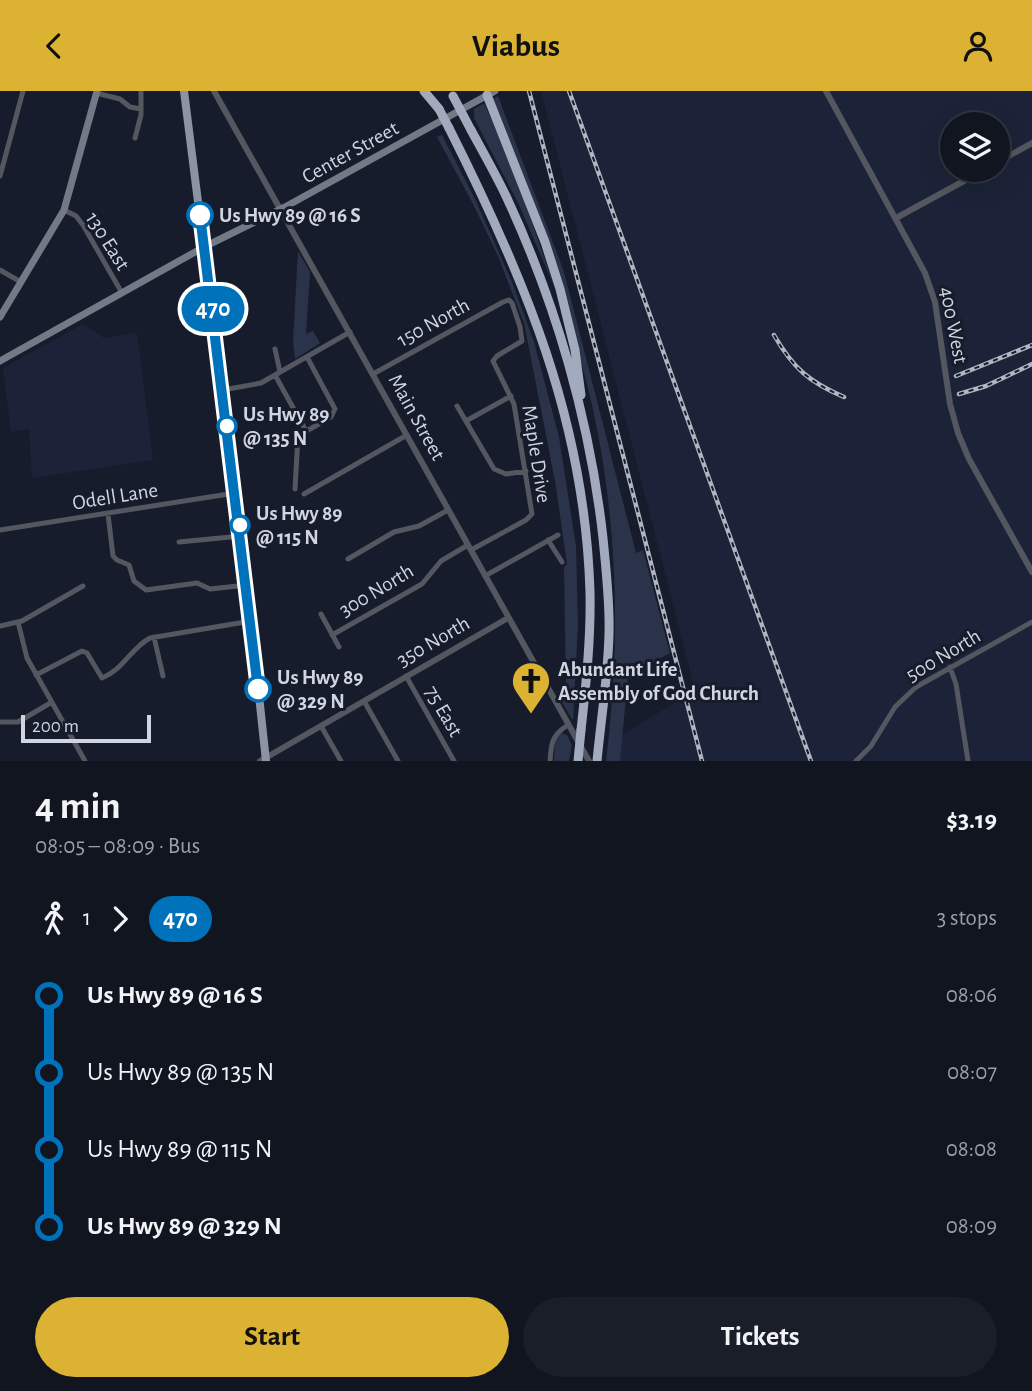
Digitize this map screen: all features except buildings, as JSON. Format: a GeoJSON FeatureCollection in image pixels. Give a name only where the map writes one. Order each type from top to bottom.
{"type":"FeatureCollection","features":[{"type":"Feature","properties":{"kind":"highway"},"geometry":{"type":"LineString","coordinates":[[424,91],[439,110]]}},
{"type":"Feature","properties":{"kind":"highway"},"geometry":{"type":"LineString","coordinates":[[429,91],[510,253],[555,373],[570,435],[586,530],[590,594],[578,761]]}},
{"type":"Feature","properties":{"kind":"highway"},"geometry":{"type":"LineString","coordinates":[[452,93],[506,196],[535,267],[584,424]]}},
{"type":"Feature","properties":{"kind":"highway"},"geometry":{"type":"LineString","coordinates":[[491,93],[545,242],[575,350],[584,424],[601,522],[608,611],[608,646],[594,760]]}},
{"type":"Feature","properties":{"kind":"main road"},"geometry":{"type":"LineString","coordinates":[[184,91],[236,493],[264,760]]}},
{"type":"Feature","properties":{"kind":"main road"},"geometry":{"type":"LineString","coordinates":[[0,317],[64,209],[96,92]]}},
{"type":"Feature","properties":{"kind":"main road","name":"Center Street"},"geometry":{"type":"LineString","coordinates":[[0,361],[204,247],[280,209],[491,93]]}},
{"type":"Feature","properties":{"kind":"street"},"geometry":{"type":"LineString","coordinates":[[0,176],[4,149],[23,91]]}},
{"type":"Feature","properties":{"kind":"street"},"geometry":{"type":"LineString","coordinates":[[135,138],[141,109],[141,91]]}},
{"type":"Feature","properties":{"kind":"street","name":"Main Street"},"geometry":{"type":"LineString","coordinates":[[214,91],[568,725],[594,760]]}},
{"type":"Feature","properties":{"kind":"street","name":"400 West"},"geometry":{"type":"LineString","coordinates":[[826,91],[922,265],[933,294],[950,404],[960,440],[1032,572]]}},
{"type":"Feature","properties":{"kind":"street"},"geometry":{"type":"LineString","coordinates":[[96,92],[141,109]]}},
{"type":"Feature","properties":{"kind":"street"},"geometry":{"type":"LineString","coordinates":[[1010,155],[1032,143]]}},
{"type":"Feature","properties":{"kind":"street"},"geometry":{"type":"LineString","coordinates":[[896,218],[962,182]]}},
{"type":"Feature","properties":{"kind":"street","name":"130 East"},"geometry":{"type":"LineString","coordinates":[[64,209],[76,216],[83,225],[122,293]]}},
{"type":"Feature","properties":{"kind":"street"},"geometry":{"type":"LineString","coordinates":[[0,270],[21,282]]}},
{"type":"Feature","properties":{"kind":"street","name":"150 North"},"geometry":{"type":"LineString","coordinates":[[373,373],[503,302],[510,301],[519,323],[522,342],[493,360]]}},
{"type":"Feature","properties":{"kind":"street"},"geometry":{"type":"LineString","coordinates":[[223,390],[249,387],[350,332]]}},
{"type":"Feature","properties":{"kind":"street"},"geometry":{"type":"LineString","coordinates":[[275,349],[278,373],[306,431]]}},
{"type":"Feature","properties":{"kind":"street"},"geometry":{"type":"LineString","coordinates":[[295,489],[298,436],[331,417],[335,409],[307,356]]}},
{"type":"Feature","properties":{"kind":"street","name":"Maple Drive"},"geometry":{"type":"LineString","coordinates":[[493,360],[511,396],[526,471],[531,516]]}},
{"type":"Feature","properties":{"kind":"street"},"geometry":{"type":"LineString","coordinates":[[466,421],[511,396]]}},
{"type":"Feature","properties":{"kind":"street"},"geometry":{"type":"LineString","coordinates":[[457,406],[491,467],[497,472],[508,474],[526,471]]}},
{"type":"Feature","properties":{"kind":"street"},"geometry":{"type":"LineString","coordinates":[[304,494],[407,435]]}},
{"type":"Feature","properties":{"kind":"street","name":"Odell Lane"},"geometry":{"type":"LineString","coordinates":[[0,530],[236,493]]}},
{"type":"Feature","properties":{"kind":"street"},"geometry":{"type":"LineString","coordinates":[[348,559],[394,532],[419,526],[448,510]]}},
{"type":"Feature","properties":{"kind":"street"},"geometry":{"type":"LineString","coordinates":[[108,514],[113,556],[129,565],[134,581],[146,590],[197,583],[210,590],[247,585]]}},
{"type":"Feature","properties":{"kind":"street","name":"300 North"},"geometry":{"type":"LineString","coordinates":[[332,635],[420,586],[441,561],[531,516]]}},
{"type":"Feature","properties":{"kind":"street"},"geometry":{"type":"LineString","coordinates":[[485,576],[558,535]]}},
{"type":"Feature","properties":{"kind":"street"},"geometry":{"type":"LineString","coordinates":[[179,542],[241,536]]}},
{"type":"Feature","properties":{"kind":"street"},"geometry":{"type":"LineString","coordinates":[[548,540],[562,562]]}},
{"type":"Feature","properties":{"kind":"street"},"geometry":{"type":"LineString","coordinates":[[0,626],[18,622],[83,586]]}},
{"type":"Feature","properties":{"kind":"street"},"geometry":{"type":"LineString","coordinates":[[321,614],[339,647]]}},
{"type":"Feature","properties":{"kind":"street","name":"350 North"},"geometry":{"type":"LineString","coordinates":[[264,760],[508,618]]}},
{"type":"Feature","properties":{"kind":"street"},"geometry":{"type":"LineString","coordinates":[[36,675],[82,651],[100,676],[104,677],[118,669],[141,643],[154,637],[251,621]]}},
{"type":"Feature","properties":{"kind":"street"},"geometry":{"type":"LineString","coordinates":[[18,622],[26,655],[82,760]]}},
{"type":"Feature","properties":{"kind":"street","name":"500 North"},"geometry":{"type":"LineString","coordinates":[[856,761],[871,746],[892,711],[916,687],[1032,622]]}},
{"type":"Feature","properties":{"kind":"street"},"geometry":{"type":"LineString","coordinates":[[154,637],[163,675]]}},
{"type":"Feature","properties":{"kind":"street"},"geometry":{"type":"LineString","coordinates":[[950,667],[956,680],[968,761]]}},
{"type":"Feature","properties":{"kind":"street","name":"75 East"},"geometry":{"type":"LineString","coordinates":[[406,676],[454,761]]}},
{"type":"Feature","properties":{"kind":"street"},"geometry":{"type":"LineString","coordinates":[[364,701],[398,761]]}},
{"type":"Feature","properties":{"kind":"street"},"geometry":{"type":"LineString","coordinates":[[0,722],[19,721],[52,702]]}},
{"type":"Feature","properties":{"kind":"street"},"geometry":{"type":"LineString","coordinates":[[550,761],[553,737],[568,725]]}},
{"type":"Feature","properties":{"kind":"street"},"geometry":{"type":"LineString","coordinates":[[321,726],[341,761]]}},
{"type":"Feature","properties":{"kind":"shaded area"},"geometry":{"type":"Polygon","coordinates":[[[541,91],[1032,91],[1032,761],[607,761],[609,743],[695,690],[541,91]]]}},
{"type":"Feature","properties":{"kind":"shaded area"},"geometry":{"type":"Polygon","coordinates":[[[498,96],[564,272],[636,553],[643,550],[670,653],[628,676],[620,761],[606,761],[615,606],[613,554],[601,452],[591,401],[569,319],[493,99],[498,96]]]}},
{"type":"Feature","properties":{"kind":"shaded area"},"geometry":{"type":"Polygon","coordinates":[[[483,104],[512,165],[554,286],[519,205],[474,118],[474,109],[483,104]]]}},
{"type":"Feature","properties":{"kind":"shaded area"},"geometry":{"type":"Polygon","coordinates":[[[442,135],[476,201],[512,282],[534,342],[559,437],[576,546],[578,625],[573,721],[559,697],[566,686],[564,567],[567,564],[555,481],[524,323],[498,256],[437,137],[442,135]]]}},
{"type":"Feature","properties":{"kind":"shaded area"},"geometry":{"type":"Polygon","coordinates":[[[298,251],[310,272],[306,334],[313,331],[320,343],[295,359],[293,341],[298,251]]]}},
{"type":"Feature","properties":{"kind":"shaded area"},"geometry":{"type":"Polygon","coordinates":[[[83,324],[104,338],[137,333],[153,460],[32,478],[29,429],[11,432],[3,368],[83,324]]]}},
{"type":"Feature","properties":{"kind":"shaded area"},"geometry":{"type":"Polygon","coordinates":[[[561,733],[567,735],[572,745],[569,761],[554,761],[555,739],[561,733]]]}},
{"type":"Feature","properties":{"kind":"railway"},"geometry":{"type":"LineString","coordinates":[[529,91],[702,761]]}},
{"type":"Feature","properties":{"kind":"railway"},"geometry":{"type":"LineString","coordinates":[[569,91],[811,761]]}},
{"type":"Feature","properties":{"kind":"railway"},"geometry":{"type":"LineString","coordinates":[[774,335],[803,373],[821,386],[844,397]]}},
{"type":"Feature","properties":{"kind":"railway"},"geometry":{"type":"LineString","coordinates":[[956,376],[1032,345]]}},
{"type":"Feature","properties":{"kind":"railway"},"geometry":{"type":"LineString","coordinates":[[959,394],[986,386],[1032,364]]}},
{"type":"Feature","properties":{"kind":"bus line","name":"470"},"geometry":{"type":"LineString","coordinates":[[200,215],[258,689]]}},
{"type":"Feature","properties":{"kind":"place","name":"Us Hwy 89 @ 16 S"},"geometry":{"type":"Point","coordinates":[200,215]}},
{"type":"Feature","properties":{"kind":"place","name":"Us Hwy 89 @ 135 N"},"geometry":{"type":"Point","coordinates":[227,426]}},
{"type":"Feature","properties":{"kind":"place","name":"Us Hwy 89 @ 115 N"},"geometry":{"type":"Point","coordinates":[240,525]}},
{"type":"Feature","properties":{"kind":"place","name":"Us Hwy 89 @ 329 N"},"geometry":{"type":"Point","coordinates":[258,689]}},
{"type":"Feature","properties":{"kind":"place","name":"Abundant Life Assembly of God Church"},"geometry":{"type":"Point","coordinates":[531,715]}}]}
